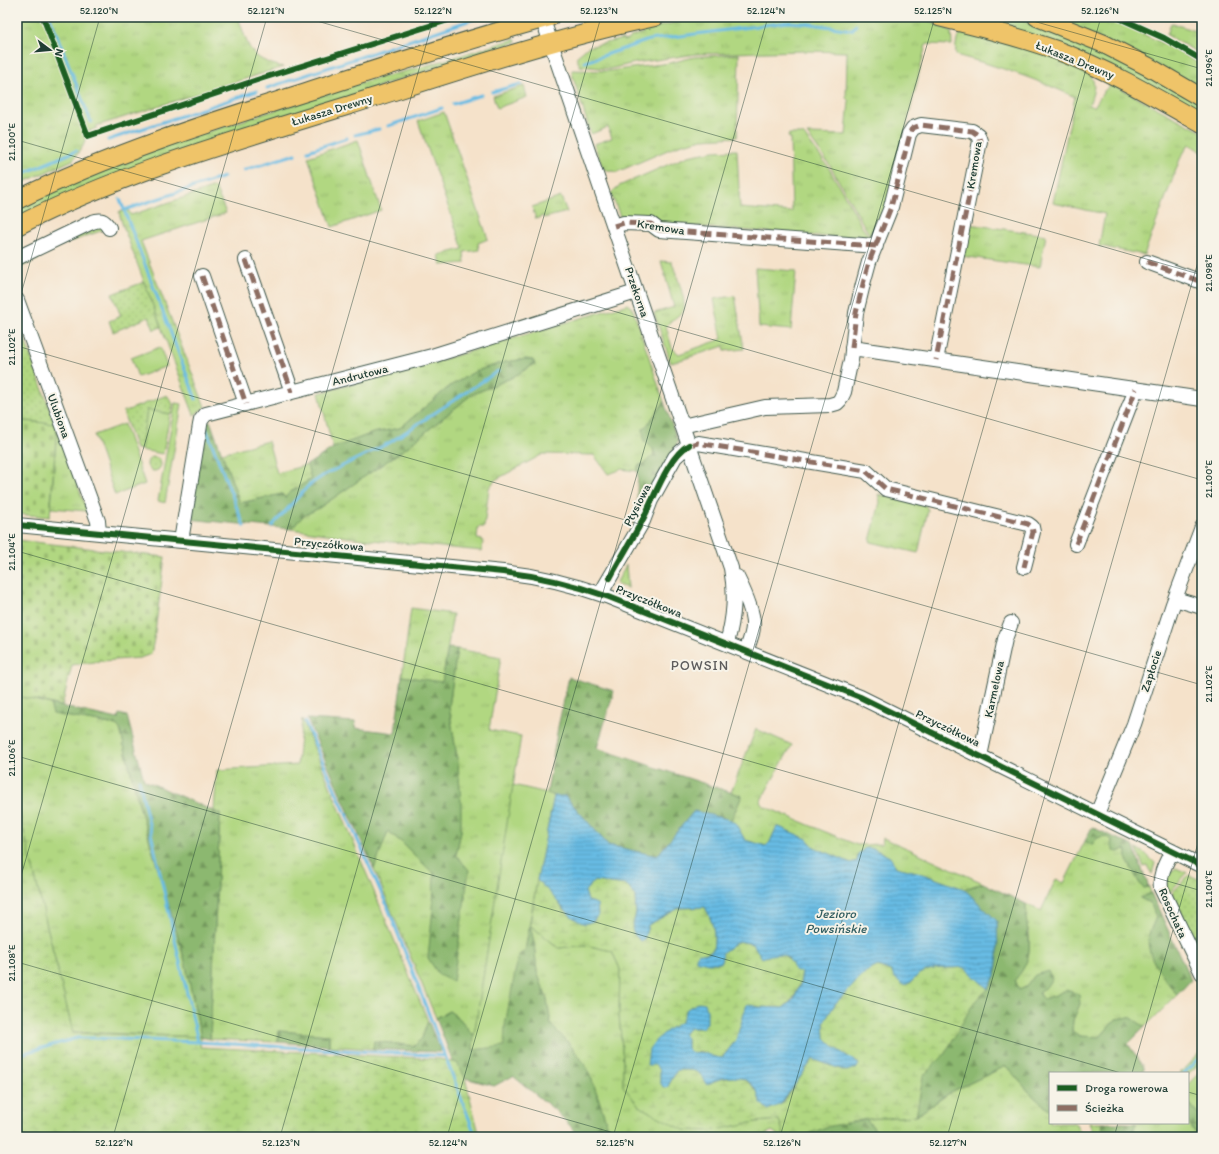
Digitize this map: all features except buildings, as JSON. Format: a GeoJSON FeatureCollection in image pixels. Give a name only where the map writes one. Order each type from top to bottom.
{"type":"FeatureCollection","features":[{"type":"Feature","properties":{"kind":"main road","name":"Łukasza Drewny"},"geometry":{"type":"LineString","coordinates":[[17,226],[87,193],[214,147],[550,43],[584,33],[655,17]]}},
{"type":"Feature","properties":{"kind":"main road","name":"Łukasza Drewny"},"geometry":{"type":"LineString","coordinates":[[939,17],[1005,33],[1057,50],[1155,96],[1202,124]]}},
{"type":"Feature","properties":{"kind":"main road","name":"Łukasza Drewny"},"geometry":{"type":"LineString","coordinates":[[1037,17],[1102,43],[1149,67],[1202,98]]}},
{"type":"Feature","properties":{"kind":"main road","name":"Łukasza Drewny"},"geometry":{"type":"LineString","coordinates":[[17,200],[97,163],[200,126],[544,18]]}},
{"type":"Feature","properties":{"kind":"street","name":"Przekorna"},"geometry":{"type":"LineString","coordinates":[[544,18],[550,43],[731,568],[734,587],[734,601],[732,626],[727,643]]}},
{"type":"Feature","properties":{"kind":"street","name":"Kremowa"},"geometry":{"type":"LineString","coordinates":[[682,426],[765,407],[833,405],[837,403],[842,396],[851,360],[856,314],[865,277],[891,207],[909,134],[913,128],[921,125],[972,131],[978,135],[980,141],[936,360]]}},
{"type":"Feature","properties":{"kind":"street"},"geometry":{"type":"LineString","coordinates":[[17,258],[92,222],[100,220],[105,222],[109,228]]}},
{"type":"Feature","properties":{"kind":"street","name":"Kremowa"},"geometry":{"type":"LineString","coordinates":[[614,226],[624,222],[651,224],[659,230],[876,246]]}},
{"type":"Feature","properties":{"kind":"street"},"geometry":{"type":"LineString","coordinates":[[246,260],[292,392]]}},
{"type":"Feature","properties":{"kind":"street"},"geometry":{"type":"LineString","coordinates":[[1146,262],[1202,282]]}},
{"type":"Feature","properties":{"kind":"street"},"geometry":{"type":"LineString","coordinates":[[202,276],[246,404]]}},
{"type":"Feature","properties":{"kind":"street","name":"Andrutowa"},"geometry":{"type":"LineString","coordinates":[[181,540],[201,420],[206,414],[432,356],[636,292]]}},
{"type":"Feature","properties":{"kind":"street","name":"Ulubiona"},"geometry":{"type":"LineString","coordinates":[[17,300],[98,521],[99,532]]}},
{"type":"Feature","properties":{"kind":"street"},"geometry":{"type":"LineString","coordinates":[[852,348],[1202,399]]}},
{"type":"Feature","properties":{"kind":"street"},"geometry":{"type":"LineString","coordinates":[[1076,544],[1136,389]]}},
{"type":"Feature","properties":{"kind":"street"},"geometry":{"type":"LineString","coordinates":[[689,445],[698,443],[866,471],[886,490],[1028,524],[1032,527],[1033,532],[1024,567]]}},
{"type":"Feature","properties":{"kind":"street","name":"Ptysiowa"},"geometry":{"type":"LineString","coordinates":[[601,594],[643,521],[651,500],[675,457],[689,445]]}},
{"type":"Feature","properties":{"kind":"street","name":"Przyczółkowa"},"geometry":{"type":"LineString","coordinates":[[17,524],[503,572],[547,579],[601,594],[860,697],[1202,866]]}},
{"type":"Feature","properties":{"kind":"street","name":"Zapłocie"},"geometry":{"type":"LineString","coordinates":[[1097,814],[1134,724],[1175,599],[1202,528]]}},
{"type":"Feature","properties":{"kind":"street","name":"Przekorna"},"geometry":{"type":"LineString","coordinates":[[731,568],[738,579],[752,618],[752,633],[746,651]]}},
{"type":"Feature","properties":{"kind":"street"},"geometry":{"type":"LineString","coordinates":[[1175,599],[1202,607]]}},
{"type":"Feature","properties":{"kind":"street","name":"Karmelowa"},"geometry":{"type":"LineString","coordinates":[[980,756],[1005,639],[1011,624]]}},
{"type":"Feature","properties":{"kind":"street","name":"Rosochata"},"geometry":{"type":"LineString","coordinates":[[1172,851],[1162,872],[1160,882],[1161,888],[1202,973]]}},
{"type":"Feature","properties":{"kind":"green space"},"geometry":{"type":"Polygon","coordinates":[[[17,17],[238,17],[248,44],[256,56],[271,64],[283,67],[96,126],[97,128],[84,133],[85,140],[83,146],[73,160],[17,185],[17,17]]]}},
{"type":"Feature","properties":{"kind":"green space"},"geometry":{"type":"Polygon","coordinates":[[[701,17],[898,17],[928,20],[951,31],[952,45],[926,44],[886,212],[874,241],[829,164],[807,134],[846,135],[849,101],[846,98],[847,52],[803,51],[697,54],[635,63],[609,69],[580,66],[576,57],[588,47],[623,39],[623,41],[643,33],[642,30],[701,17]]]}},
{"type":"Feature","properties":{"kind":"green space"},"geometry":{"type":"Polygon","coordinates":[[[968,17],[1010,17],[1080,40],[1202,103],[1202,118],[968,17]]]}},
{"type":"Feature","properties":{"kind":"green space"},"geometry":{"type":"Polygon","coordinates":[[[1054,17],[1109,17],[1178,51],[1202,65],[1202,89],[1054,17]]]}},
{"type":"Feature","properties":{"kind":"green space"},"geometry":{"type":"Polygon","coordinates":[[[1171,23],[1202,33],[1202,55],[1167,35],[1171,23]]]}},
{"type":"Feature","properties":{"kind":"green space"},"geometry":{"type":"Polygon","coordinates":[[[965,32],[1032,48],[1088,71],[1094,84],[1089,105],[1094,107],[1104,91],[1112,84],[1202,132],[1202,152],[1189,144],[1180,159],[1144,255],[1099,246],[1105,214],[1053,203],[1075,97],[1017,73],[956,55],[956,44],[958,38],[965,32]]]}},
{"type":"Feature","properties":{"kind":"green space"},"geometry":{"type":"Polygon","coordinates":[[[515,39],[516,42],[385,84],[17,221],[17,206],[120,160],[366,81],[422,67],[515,39]]]}},
{"type":"Feature","properties":{"kind":"green space"},"geometry":{"type":"Polygon","coordinates":[[[739,54],[737,137],[702,139],[679,145],[617,172],[603,169],[594,144],[612,138],[608,127],[591,134],[572,70],[609,71],[670,63],[694,57],[739,54]]]}},
{"type":"Feature","properties":{"kind":"green space"},"geometry":{"type":"Polygon","coordinates":[[[524,86],[527,97],[497,108],[493,96],[524,86]]]}},
{"type":"Feature","properties":{"kind":"green space"},"geometry":{"type":"Polygon","coordinates":[[[444,112],[488,239],[478,243],[479,250],[464,252],[465,263],[441,265],[439,255],[463,249],[418,121],[444,112]]]}},
{"type":"Feature","properties":{"kind":"green space"},"geometry":{"type":"Polygon","coordinates":[[[789,134],[803,134],[827,165],[861,226],[872,240],[622,221],[611,193],[619,186],[688,156],[714,151],[737,150],[740,208],[792,212],[789,134]]]}},
{"type":"Feature","properties":{"kind":"green space"},"geometry":{"type":"Polygon","coordinates":[[[358,140],[381,210],[332,227],[308,157],[358,140]]]}},
{"type":"Feature","properties":{"kind":"green space"},"geometry":{"type":"Polygon","coordinates":[[[215,187],[226,213],[141,241],[205,407],[194,415],[119,212],[128,210],[131,215],[215,187]]]}},
{"type":"Feature","properties":{"kind":"green space"},"geometry":{"type":"Polygon","coordinates":[[[561,197],[567,212],[544,218],[543,216],[536,219],[532,207],[561,197]]]}},
{"type":"Feature","properties":{"kind":"green space"},"geometry":{"type":"Polygon","coordinates":[[[98,224],[106,229],[42,252],[38,259],[17,269],[17,262],[98,224]]]}},
{"type":"Feature","properties":{"kind":"green space"},"geometry":{"type":"Polygon","coordinates":[[[968,224],[1046,235],[1040,267],[961,256],[968,224]]]}},
{"type":"Feature","properties":{"kind":"green space"},"geometry":{"type":"Polygon","coordinates":[[[661,261],[672,262],[684,301],[683,311],[666,326],[672,348],[679,354],[722,339],[714,299],[735,296],[744,349],[725,351],[724,346],[671,363],[654,313],[674,307],[661,261]]]}},
{"type":"Feature","properties":{"kind":"green space"},"geometry":{"type":"Polygon","coordinates":[[[755,268],[796,271],[791,330],[759,327],[755,268]]]}},
{"type":"Feature","properties":{"kind":"green space"},"geometry":{"type":"Polygon","coordinates":[[[144,282],[161,327],[154,330],[149,317],[113,332],[109,321],[121,316],[112,294],[144,282]]]}},
{"type":"Feature","properties":{"kind":"green space"},"geometry":{"type":"Polygon","coordinates":[[[628,304],[632,307],[664,402],[643,429],[653,448],[654,454],[645,463],[638,466],[638,471],[620,469],[608,474],[594,455],[543,454],[495,480],[489,488],[484,527],[478,527],[477,539],[483,540],[482,551],[362,539],[291,529],[303,516],[319,508],[406,448],[471,395],[511,378],[526,359],[505,362],[476,371],[450,386],[400,428],[373,433],[333,448],[319,393],[408,370],[628,304]]]}},
{"type":"Feature","properties":{"kind":"green space"},"geometry":{"type":"Polygon","coordinates":[[[25,340],[55,424],[17,420],[17,341],[25,340]]]}},
{"type":"Feature","properties":{"kind":"green space"},"geometry":{"type":"Polygon","coordinates":[[[160,347],[167,366],[138,377],[131,358],[160,347]]]}},
{"type":"Feature","properties":{"kind":"green space"},"geometry":{"type":"Polygon","coordinates":[[[526,359],[533,360],[535,364],[511,378],[471,395],[406,448],[319,508],[303,516],[291,529],[188,519],[203,423],[210,421],[240,503],[282,494],[285,498],[289,493],[311,479],[307,465],[333,448],[373,433],[400,428],[450,386],[476,371],[505,362],[526,359]]]}},
{"type":"Feature","properties":{"kind":"green space"},"geometry":{"type":"Polygon","coordinates":[[[167,395],[173,404],[171,414],[147,410],[141,450],[136,449],[123,412],[167,395]]]}},
{"type":"Feature","properties":{"kind":"green space"},"geometry":{"type":"Polygon","coordinates":[[[664,402],[678,442],[638,511],[638,466],[645,463],[654,454],[653,448],[644,441],[643,429],[664,402]]]}},
{"type":"Feature","properties":{"kind":"green space"},"geometry":{"type":"Polygon","coordinates":[[[175,403],[182,404],[165,503],[158,501],[175,403]]]}},
{"type":"Feature","properties":{"kind":"green space"},"geometry":{"type":"Polygon","coordinates":[[[147,410],[170,414],[163,454],[141,450],[147,410]]]}},
{"type":"Feature","properties":{"kind":"green space"},"geometry":{"type":"Polygon","coordinates":[[[17,420],[57,424],[50,517],[17,514],[17,420]]]}},
{"type":"Feature","properties":{"kind":"green space"},"geometry":{"type":"Polygon","coordinates":[[[124,424],[145,484],[115,495],[94,435],[124,424]]]}},
{"type":"Feature","properties":{"kind":"green space"},"geometry":{"type":"Polygon","coordinates":[[[57,429],[87,511],[51,508],[57,429]]]}},
{"type":"Feature","properties":{"kind":"green space"},"geometry":{"type":"Polygon","coordinates":[[[268,441],[277,473],[307,465],[311,479],[289,493],[285,498],[282,494],[240,503],[222,453],[268,441]]]}},
{"type":"Feature","properties":{"kind":"green space"},"geometry":{"type":"Polygon","coordinates":[[[151,457],[157,457],[161,461],[161,467],[157,471],[151,471],[147,467],[147,461],[151,457]]]}},
{"type":"Feature","properties":{"kind":"green space"},"geometry":{"type":"Polygon","coordinates":[[[878,494],[925,505],[928,510],[918,553],[870,541],[880,502],[878,494]]]}},
{"type":"Feature","properties":{"kind":"green space"},"geometry":{"type":"Polygon","coordinates":[[[17,540],[165,557],[151,654],[140,658],[72,665],[62,706],[17,696],[17,540]]]}},
{"type":"Feature","properties":{"kind":"green space"},"geometry":{"type":"Polygon","coordinates":[[[626,565],[628,588],[618,585],[617,582],[626,565]]]}},
{"type":"Feature","properties":{"kind":"green space"},"geometry":{"type":"Polygon","coordinates":[[[411,608],[453,614],[442,683],[402,676],[411,608]]]}},
{"type":"Feature","properties":{"kind":"green space"},"geometry":{"type":"Polygon","coordinates":[[[448,648],[457,649],[449,707],[458,764],[461,802],[461,831],[456,855],[469,870],[453,982],[439,975],[428,958],[433,907],[434,874],[388,831],[374,869],[307,719],[356,722],[355,728],[395,733],[402,676],[442,682],[448,648]]]}},
{"type":"Feature","properties":{"kind":"green space"},"geometry":{"type":"Polygon","coordinates":[[[457,649],[501,657],[489,730],[521,736],[474,1036],[459,1018],[449,1011],[436,1018],[374,869],[388,831],[435,874],[433,907],[456,855],[461,831],[458,764],[449,707],[457,649]]]}},
{"type":"Feature","properties":{"kind":"green space"},"geometry":{"type":"Polygon","coordinates":[[[569,677],[614,691],[597,748],[742,796],[731,820],[694,811],[657,856],[608,845],[565,796],[554,796],[547,793],[558,727],[569,677]]]}},
{"type":"Feature","properties":{"kind":"green space"},"geometry":{"type":"Polygon","coordinates":[[[17,696],[50,704],[54,714],[116,725],[120,729],[140,808],[185,961],[201,1037],[80,1032],[73,1033],[17,803],[17,696]]]}},
{"type":"Feature","properties":{"kind":"green space"},"geometry":{"type":"Polygon","coordinates":[[[50,704],[118,719],[119,714],[127,716],[144,780],[220,814],[210,1039],[201,1037],[185,961],[140,808],[120,729],[116,725],[53,714],[50,704]]]}},
{"type":"Feature","properties":{"kind":"green space"},"geometry":{"type":"Polygon","coordinates":[[[302,719],[428,1021],[422,1038],[414,1046],[374,1041],[373,1049],[329,1046],[329,1035],[279,1031],[278,1042],[210,1039],[220,814],[214,811],[217,770],[297,765],[302,719]]]}},
{"type":"Feature","properties":{"kind":"green space"},"geometry":{"type":"Polygon","coordinates":[[[756,729],[792,745],[760,802],[763,806],[857,845],[882,844],[883,838],[983,883],[964,889],[917,872],[896,867],[884,853],[865,848],[857,861],[851,863],[814,847],[807,839],[777,826],[770,842],[766,846],[745,840],[736,825],[731,820],[742,796],[731,792],[756,729]]]}},
{"type":"Feature","properties":{"kind":"green space"},"geometry":{"type":"Polygon","coordinates":[[[513,785],[554,796],[525,950],[518,956],[505,1025],[504,1046],[473,1050],[474,1036],[513,785]]]}},
{"type":"Feature","properties":{"kind":"green space"},"geometry":{"type":"Polygon","coordinates":[[[17,803],[73,1033],[201,1037],[200,1047],[439,1059],[457,1063],[465,1078],[480,1137],[17,1137],[17,803]]]}},
{"type":"Feature","properties":{"kind":"green space"},"geometry":{"type":"Polygon","coordinates":[[[1092,827],[1133,846],[1149,887],[1144,888],[1140,884],[1127,860],[1127,850],[1124,849],[1118,852],[1114,851],[1111,846],[1112,840],[1105,836],[1097,838],[1092,845],[1085,841],[1092,827]]]}},
{"type":"Feature","properties":{"kind":"green space"},"geometry":{"type":"Polygon","coordinates":[[[1105,836],[1112,840],[1118,852],[1124,849],[1127,850],[1127,860],[1140,884],[1144,888],[1149,887],[1151,893],[1141,898],[1151,904],[1156,917],[1149,935],[1154,962],[1177,995],[1145,1027],[1130,1017],[1116,1019],[1100,1037],[1089,1037],[1079,1035],[1072,1031],[1073,1020],[1080,1004],[1066,990],[1043,999],[1039,992],[1047,986],[1035,975],[1026,987],[1019,990],[1015,979],[1023,969],[1029,952],[1029,932],[1025,920],[1026,904],[1041,911],[1056,879],[1064,883],[1085,841],[1092,845],[1097,838],[1105,836]]]}},
{"type":"Feature","properties":{"kind":"green space"},"geometry":{"type":"Polygon","coordinates":[[[1136,848],[1146,854],[1155,863],[1152,874],[1147,866],[1144,867],[1136,848]]]}},
{"type":"Feature","properties":{"kind":"green space"},"geometry":{"type":"Polygon","coordinates":[[[1176,868],[1187,873],[1168,894],[1168,872],[1169,870],[1172,871],[1176,868]]]}},
{"type":"Feature","properties":{"kind":"green space"},"geometry":{"type":"Polygon","coordinates":[[[1189,875],[1202,881],[1202,955],[1172,893],[1189,875]]]}},
{"type":"Feature","properties":{"kind":"green space"},"geometry":{"type":"Polygon","coordinates":[[[537,880],[551,892],[564,911],[588,901],[585,891],[594,881],[627,885],[635,896],[636,913],[632,928],[644,940],[648,925],[679,908],[705,907],[713,928],[713,950],[696,957],[723,952],[739,941],[753,944],[773,954],[784,955],[802,972],[797,992],[783,1008],[747,1005],[736,1040],[722,1058],[712,1057],[701,1051],[692,1053],[687,1048],[687,1038],[683,1034],[690,1028],[702,1028],[687,1009],[681,1022],[668,1030],[655,1065],[660,1070],[660,1082],[667,1088],[677,1070],[694,1070],[703,1076],[715,1080],[738,1076],[748,1082],[757,1091],[760,1101],[782,1104],[813,1059],[846,1071],[858,1064],[835,1048],[825,1038],[824,1022],[835,1004],[866,972],[877,966],[891,971],[895,978],[911,983],[919,973],[929,969],[964,967],[988,989],[974,1002],[944,1055],[923,1076],[916,1116],[866,1119],[826,1127],[802,1137],[785,1137],[779,1120],[755,1122],[710,1131],[684,1130],[640,1107],[623,1086],[623,1060],[619,1015],[620,969],[612,951],[585,945],[559,948],[530,925],[537,880]]]}},
{"type":"Feature","properties":{"kind":"green space"},"geometry":{"type":"Polygon","coordinates":[[[983,883],[1026,904],[1029,951],[1023,970],[1015,980],[1019,990],[1026,987],[1035,975],[1048,971],[1052,978],[1047,986],[1039,992],[1043,999],[1066,990],[1079,994],[1080,1004],[1073,1020],[1072,1031],[1080,1036],[1100,1037],[1116,1019],[1130,1017],[1145,1027],[1128,1044],[1144,1067],[1144,1072],[1049,1072],[1049,1110],[1031,1094],[1006,1066],[951,1092],[916,1116],[923,1076],[944,1055],[974,1002],[988,989],[995,976],[998,955],[997,921],[964,889],[983,883]]]}},
{"type":"Feature","properties":{"kind":"green space"},"geometry":{"type":"Polygon","coordinates":[[[1151,893],[1191,980],[1177,995],[1152,959],[1148,943],[1150,930],[1156,917],[1151,904],[1140,898],[1151,893]]]}},
{"type":"Feature","properties":{"kind":"green space"},"geometry":{"type":"Polygon","coordinates":[[[530,925],[559,948],[585,945],[612,951],[620,969],[619,1015],[623,1060],[623,1086],[755,1122],[779,1120],[785,1137],[781,1137],[772,1131],[762,1137],[611,1137],[594,1085],[585,1064],[566,1040],[551,1026],[547,999],[537,972],[534,943],[530,925]]]}},
{"type":"Feature","properties":{"kind":"green space"},"geometry":{"type":"Polygon","coordinates":[[[530,925],[534,943],[537,972],[547,999],[551,1025],[566,1040],[585,1064],[594,1085],[611,1137],[579,1137],[578,1134],[556,1111],[513,1076],[494,1086],[465,1078],[457,1063],[453,1062],[436,1018],[449,1011],[459,1018],[474,1036],[473,1050],[503,1046],[505,1025],[518,956],[525,950],[530,925]]]}},
{"type":"Feature","properties":{"kind":"green space"},"geometry":{"type":"Polygon","coordinates":[[[428,1021],[441,1052],[373,1049],[374,1041],[414,1046],[422,1038],[428,1021]]]}},
{"type":"Feature","properties":{"kind":"green space"},"geometry":{"type":"Polygon","coordinates":[[[279,1031],[329,1035],[329,1046],[278,1042],[279,1031]]]}},
{"type":"Feature","properties":{"kind":"green space"},"geometry":{"type":"Polygon","coordinates":[[[1202,1050],[1202,1060],[1189,1074],[1189,1072],[1181,1072],[1202,1050]]]}},
{"type":"Feature","properties":{"kind":"green space"},"geometry":{"type":"Polygon","coordinates":[[[1006,1066],[1031,1094],[1049,1110],[1049,1124],[1076,1124],[1082,1137],[873,1137],[874,1128],[866,1119],[916,1116],[951,1092],[1006,1066]]]}},
{"type":"Feature","properties":{"kind":"green space"},"geometry":{"type":"Polygon","coordinates":[[[1202,1071],[1202,1118],[1189,1105],[1189,1084],[1202,1071]]]}},
{"type":"Feature","properties":{"kind":"green space"},"geometry":{"type":"Polygon","coordinates":[[[1189,1103],[1202,1118],[1202,1137],[1198,1137],[1189,1124],[1189,1103]]]}},
{"type":"Feature","properties":{"kind":"green space"},"geometry":{"type":"Polygon","coordinates":[[[866,1119],[874,1128],[873,1137],[802,1137],[826,1127],[866,1119]]]}},
{"type":"Feature","properties":{"kind":"green space"},"geometry":{"type":"Polygon","coordinates":[[[1089,1124],[1101,1124],[1106,1137],[1095,1137],[1089,1124]]]}},
{"type":"Feature","properties":{"kind":"green space"},"geometry":{"type":"Polygon","coordinates":[[[1101,1124],[1136,1124],[1131,1137],[1106,1137],[1101,1124]]]}},
{"type":"Feature","properties":{"kind":"green space"},"geometry":{"type":"Polygon","coordinates":[[[1136,1124],[1189,1124],[1198,1137],[1131,1137],[1136,1124]]]}},
{"type":"Feature","properties":{"kind":"water","name":"Jezioro Powsińskie"},"geometry":{"type":"Polygon","coordinates":[[[554,796],[565,796],[608,845],[657,856],[694,811],[731,820],[736,824],[745,840],[766,846],[770,842],[777,826],[807,839],[814,847],[851,863],[857,861],[858,854],[865,848],[874,849],[890,857],[896,867],[917,872],[964,889],[997,921],[998,955],[995,976],[988,989],[964,967],[931,969],[918,975],[904,985],[895,978],[891,971],[878,966],[866,972],[835,1004],[824,1022],[825,1038],[835,1048],[859,1064],[857,1068],[846,1071],[813,1059],[781,1104],[768,1110],[761,1103],[757,1091],[752,1085],[740,1078],[727,1077],[707,1085],[701,1075],[695,1071],[677,1070],[667,1088],[663,1087],[660,1082],[660,1070],[655,1065],[647,1065],[649,1049],[656,1040],[681,1022],[687,1009],[699,1002],[705,1003],[707,1010],[707,1023],[702,1028],[690,1028],[683,1034],[687,1038],[687,1048],[692,1053],[700,1052],[722,1058],[736,1040],[747,1004],[758,1007],[783,1008],[794,999],[800,985],[802,972],[794,970],[792,964],[786,956],[778,954],[762,958],[753,944],[739,941],[723,952],[721,963],[708,963],[696,960],[699,953],[705,954],[713,950],[713,928],[705,907],[679,908],[648,925],[644,940],[640,941],[634,934],[632,928],[636,913],[635,896],[627,885],[594,881],[585,891],[588,901],[597,904],[598,915],[593,921],[585,924],[574,918],[537,880],[554,796]]]}},
{"type":"Feature","properties":{"kind":"waterway"},"geometry":{"type":"LineString","coordinates":[[50,17],[91,122]]}},
{"type":"Feature","properties":{"kind":"waterway"},"geometry":{"type":"LineString","coordinates":[[267,88],[480,17]]}},
{"type":"Feature","properties":{"kind":"waterway"},"geometry":{"type":"LineString","coordinates":[[585,62],[649,40],[788,22],[852,30],[856,25]]}},
{"type":"Feature","properties":{"kind":"waterway"},"geometry":{"type":"LineString","coordinates":[[492,92],[521,84]]}},
{"type":"Feature","properties":{"kind":"waterway"},"geometry":{"type":"LineString","coordinates":[[108,140],[257,91]]}},
{"type":"Feature","properties":{"kind":"waterway"},"geometry":{"type":"LineString","coordinates":[[453,104],[481,95]]}},
{"type":"Feature","properties":{"kind":"waterway"},"geometry":{"type":"LineString","coordinates":[[388,126],[442,108]]}},
{"type":"Feature","properties":{"kind":"waterway"},"geometry":{"type":"LineString","coordinates":[[355,135],[379,129]]}},
{"type":"Feature","properties":{"kind":"waterway"},"geometry":{"type":"LineString","coordinates":[[308,151],[347,138]]}},
{"type":"Feature","properties":{"kind":"waterway"},"geometry":{"type":"LineString","coordinates":[[17,176],[76,151]]}},
{"type":"Feature","properties":{"kind":"waterway"},"geometry":{"type":"LineString","coordinates":[[244,170],[296,154]]}},
{"type":"Feature","properties":{"kind":"waterway"},"geometry":{"type":"LineString","coordinates":[[124,210],[224,177]]}},
{"type":"Feature","properties":{"kind":"waterway"},"geometry":{"type":"LineString","coordinates":[[120,199],[196,399]]}},
{"type":"Feature","properties":{"kind":"waterway"},"geometry":{"type":"LineString","coordinates":[[272,526],[308,486],[324,475],[389,443],[498,371]]}},
{"type":"Feature","properties":{"kind":"waterway"},"geometry":{"type":"LineString","coordinates":[[205,426],[244,526]]}},
{"type":"Feature","properties":{"kind":"waterway"},"geometry":{"type":"LineString","coordinates":[[305,722],[388,908],[445,1056]]}},
{"type":"Feature","properties":{"kind":"waterway"},"geometry":{"type":"LineString","coordinates":[[139,780],[198,1042]]}},
{"type":"Feature","properties":{"kind":"waterway"},"geometry":{"type":"LineString","coordinates":[[17,1055],[77,1038],[94,1038],[198,1042],[445,1056],[476,1137]]}},
{"type":"Feature","properties":{"kind":"waterway"},"geometry":{"type":"LineString","coordinates":[[1185,1072],[1202,1055]]}},
{"type":"Feature","properties":{"kind":"marked path"},"geometry":{"type":"LineString","coordinates":[[852,348],[856,313],[863,284],[869,262],[891,207],[911,130],[921,125],[972,131],[978,135],[980,141],[936,360]]}},
{"type":"Feature","properties":{"kind":"marked path"},"geometry":{"type":"LineString","coordinates":[[614,226],[624,223],[651,224],[659,230],[876,246]]}},
{"type":"Feature","properties":{"kind":"marked path"},"geometry":{"type":"LineString","coordinates":[[246,260],[292,392]]}},
{"type":"Feature","properties":{"kind":"marked path"},"geometry":{"type":"LineString","coordinates":[[1147,262],[1202,282]]}},
{"type":"Feature","properties":{"kind":"marked path"},"geometry":{"type":"LineString","coordinates":[[202,276],[246,404]]}},
{"type":"Feature","properties":{"kind":"marked path"},"geometry":{"type":"LineString","coordinates":[[1076,544],[1136,389]]}},
{"type":"Feature","properties":{"kind":"marked path"},"geometry":{"type":"LineString","coordinates":[[689,445],[698,443],[866,471],[886,489],[1028,524],[1032,527],[1033,532],[1024,567]]}},
{"type":"Feature","properties":{"kind":"cycle path"},"geometry":{"type":"LineString","coordinates":[[43,17],[88,136],[260,79],[458,17]]}},
{"type":"Feature","properties":{"kind":"cycle path"},"geometry":{"type":"LineString","coordinates":[[1117,17],[1164,38],[1202,60]]}},
{"type":"Feature","properties":{"kind":"cycle path"},"geometry":{"type":"LineString","coordinates":[[610,578],[642,521],[668,469],[674,459],[689,445]]}},
{"type":"Feature","properties":{"kind":"cycle path"},"geometry":{"type":"LineString","coordinates":[[17,525],[503,572],[543,579],[583,589],[609,597],[860,697],[1202,866]]}},
{"type":"Feature","properties":{"kind":"district","name":"POWSIN"},"geometry":{"type":"Point","coordinates":[700,665]}}]}
